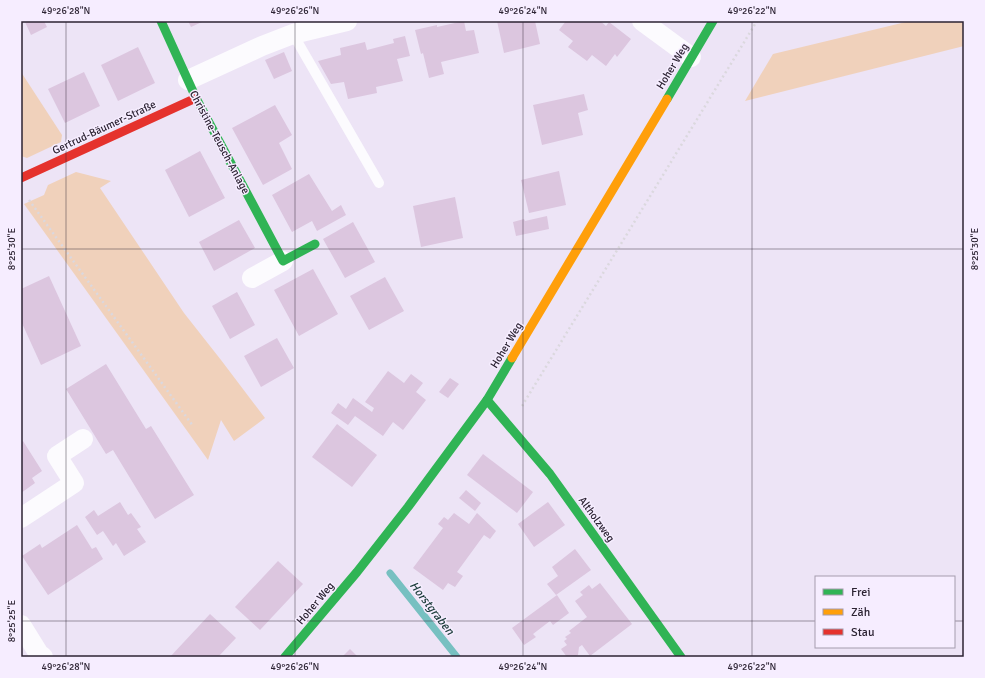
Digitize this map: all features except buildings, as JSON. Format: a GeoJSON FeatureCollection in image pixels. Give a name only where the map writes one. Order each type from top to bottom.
{"type":"FeatureCollection","features":[{"type":"Feature","properties":{"kind":"street","name":"Christine-Teusch-Anlage"},"geometry":{"type":"LineString","coordinates":[[161,21],[196,98],[283,261]]}},
{"type":"Feature","properties":{"kind":"street"},"geometry":{"type":"LineString","coordinates":[[188,80],[262,46],[293,34],[347,21]]}},
{"type":"Feature","properties":{"kind":"street"},"geometry":{"type":"LineString","coordinates":[[642,21],[691,57]]}},
{"type":"Feature","properties":{"kind":"street","name":"Hoher Weg"},"geometry":{"type":"LineString","coordinates":[[285,657],[357,572],[408,507],[487,400],[713,21]]}},
{"type":"Feature","properties":{"kind":"street","name":"Gertrud-Bäumer-Straße"},"geometry":{"type":"LineString","coordinates":[[21,178],[196,98]]}},
{"type":"Feature","properties":{"kind":"street"},"geometry":{"type":"LineString","coordinates":[[252,278],[315,244]]}},
{"type":"Feature","properties":{"kind":"street","name":"Altholzweg"},"geometry":{"type":"LineString","coordinates":[[487,400],[550,474],[681,657]]}},
{"type":"Feature","properties":{"kind":"street"},"geometry":{"type":"LineString","coordinates":[[21,518],[74,483],[57,456],[83,439]]}},
{"type":"Feature","properties":{"kind":"street"},"geometry":{"type":"LineString","coordinates":[[21,625],[43,657]]}},
{"type":"Feature","properties":{"kind":"lane"},"geometry":{"type":"LineString","coordinates":[[293,34],[379,183]]}},
{"type":"Feature","properties":{"kind":"path"},"geometry":{"type":"LineString","coordinates":[[509,427],[757,21]]}},
{"type":"Feature","properties":{"kind":"path"},"geometry":{"type":"LineString","coordinates":[[28,198],[193,426]]}},
{"type":"Feature","properties":{"kind":"shaded area"},"geometry":{"type":"Polygon","coordinates":[[[910,21],[964,21],[964,46],[745,101],[773,54],[910,21]]]}},
{"type":"Feature","properties":{"kind":"shaded area"},"geometry":{"type":"Polygon","coordinates":[[[21,72],[62,135],[61,142],[27,158],[21,156],[21,72]]]}},
{"type":"Feature","properties":{"kind":"shaded area"},"geometry":{"type":"Polygon","coordinates":[[[76,172],[111,181],[100,188],[184,313],[265,418],[234,441],[221,420],[208,460],[24,204],[44,195],[48,185],[76,172]]]}},
{"type":"Feature","properties":{"kind":"waterway","name":"Horstgraben"},"geometry":{"type":"LineString","coordinates":[[390,573],[457,657]]}},
{"type":"Feature","properties":{"kind":"traffic: fast"},"geometry":{"type":"LineString","coordinates":[[161,21],[196,98],[283,261],[315,244]]}},
{"type":"Feature","properties":{"kind":"traffic: fast"},"geometry":{"type":"LineString","coordinates":[[667,99],[713,21]]}},
{"type":"Feature","properties":{"kind":"traffic: fast"},"geometry":{"type":"LineString","coordinates":[[285,657],[357,572],[408,507],[487,400],[512,358]]}},
{"type":"Feature","properties":{"kind":"traffic: fast"},"geometry":{"type":"LineString","coordinates":[[487,400],[550,474],[681,657]]}},
{"type":"Feature","properties":{"kind":"traffic: slow"},"geometry":{"type":"LineString","coordinates":[[512,358],[667,99]]}},
{"type":"Feature","properties":{"kind":"traffic: jam"},"geometry":{"type":"LineString","coordinates":[[21,178],[196,98]]}}]}
